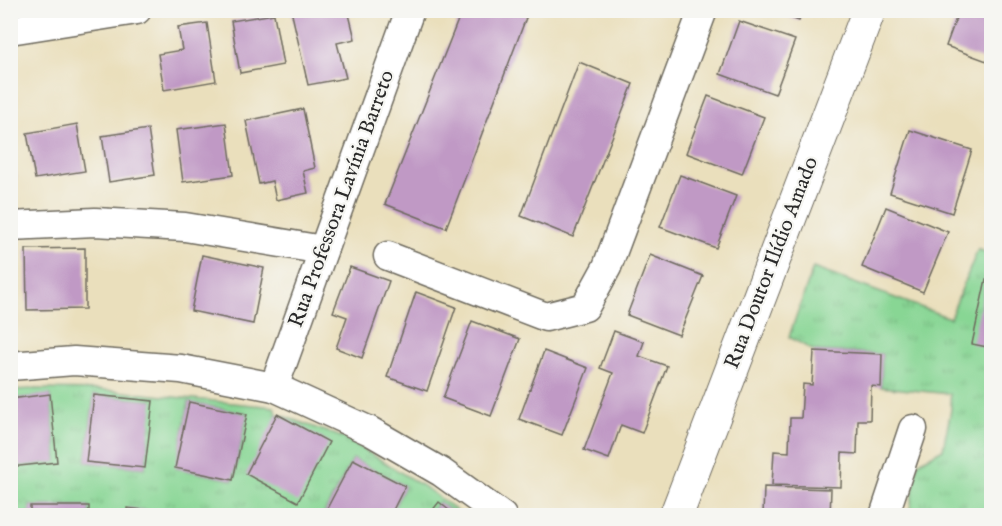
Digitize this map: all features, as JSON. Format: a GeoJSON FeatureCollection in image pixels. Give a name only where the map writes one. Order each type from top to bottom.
{"type":"FeatureCollection","features":[{"type":"Feature","properties":{"kind":"street"},"geometry":{"type":"LineString","coordinates":[[10,30],[137,10]]}},
{"type":"Feature","properties":{"kind":"street","name":"Rua Professora Lavínia Barreto"},"geometry":{"type":"LineString","coordinates":[[274,387],[410,10]]}},
{"type":"Feature","properties":{"kind":"street"},"geometry":{"type":"LineString","coordinates":[[388,255],[546,317],[585,307],[607,267],[703,10]]}},
{"type":"Feature","properties":{"kind":"street","name":"Rua Doutor Ilídio Amado"},"geometry":{"type":"LineString","coordinates":[[676,516],[869,10]]}},
{"type":"Feature","properties":{"kind":"street"},"geometry":{"type":"LineString","coordinates":[[10,226],[95,222],[185,227],[323,250]]}},
{"type":"Feature","properties":{"kind":"street"},"geometry":{"type":"LineString","coordinates":[[10,366],[74,361],[181,369],[274,387],[370,431],[441,472],[502,516]]}},
{"type":"Feature","properties":{"kind":"street"},"geometry":{"type":"LineString","coordinates":[[884,516],[913,429]]}},
{"type":"Feature","properties":{"kind":"green space"},"geometry":{"type":"Polygon","coordinates":[[[978,249],[991,255],[991,515],[909,515],[918,463],[943,449],[951,410],[950,394],[881,387],[882,354],[814,351],[789,337],[813,268],[950,318],[978,249]]]}},
{"type":"Feature","properties":{"kind":"green space"},"geometry":{"type":"Polygon","coordinates":[[[11,390],[104,390],[274,407],[277,414],[347,439],[426,488],[463,515],[456,515],[439,502],[428,515],[390,515],[405,486],[353,459],[323,515],[183,516],[128,508],[127,515],[89,516],[89,506],[30,506],[30,515],[11,515],[10,467],[57,461],[50,395],[11,399],[11,390]],[[94,395],[86,462],[145,468],[152,401],[94,395]],[[189,402],[176,468],[233,480],[247,414],[189,402]]]}},
{"type":"Feature","properties":{"kind":"building"},"geometry":{"type":"Polygon","coordinates":[[[291,10],[348,10],[355,39],[337,43],[346,78],[308,85],[291,10]]]}},
{"type":"Feature","properties":{"kind":"building"},"geometry":{"type":"Polygon","coordinates":[[[462,10],[529,10],[446,228],[385,204],[462,10]]]}},
{"type":"Feature","properties":{"kind":"building"},"geometry":{"type":"Polygon","coordinates":[[[770,10],[803,10],[799,21],[770,10]]]}},
{"type":"Feature","properties":{"kind":"building"},"geometry":{"type":"Polygon","coordinates":[[[959,10],[992,10],[992,63],[946,46],[959,10]]]}},
{"type":"Feature","properties":{"kind":"building"},"geometry":{"type":"Polygon","coordinates":[[[274,14],[283,65],[240,73],[231,21],[274,14]]]}},
{"type":"Feature","properties":{"kind":"building"},"geometry":{"type":"Polygon","coordinates":[[[739,21],[795,40],[775,94],[720,74],[739,21]]]}},
{"type":"Feature","properties":{"kind":"building"},"geometry":{"type":"Polygon","coordinates":[[[207,23],[216,81],[164,90],[158,54],[182,50],[178,27],[207,23]]]}},
{"type":"Feature","properties":{"kind":"building"},"geometry":{"type":"Polygon","coordinates":[[[579,62],[633,84],[573,237],[521,216],[579,62]]]}},
{"type":"Feature","properties":{"kind":"building"},"geometry":{"type":"Polygon","coordinates":[[[708,96],[764,117],[742,174],[686,153],[708,96]]]}},
{"type":"Feature","properties":{"kind":"building"},"geometry":{"type":"Polygon","coordinates":[[[303,109],[315,168],[303,171],[308,193],[276,200],[272,181],[259,184],[246,121],[303,109]]]}},
{"type":"Feature","properties":{"kind":"building"},"geometry":{"type":"Polygon","coordinates":[[[226,123],[233,175],[183,182],[176,130],[226,123]]]}},
{"type":"Feature","properties":{"kind":"building"},"geometry":{"type":"Polygon","coordinates":[[[77,124],[85,171],[35,179],[27,133],[77,124]]]}},
{"type":"Feature","properties":{"kind":"building"},"geometry":{"type":"Polygon","coordinates":[[[148,129],[155,175],[109,182],[102,136],[148,129]]]}},
{"type":"Feature","properties":{"kind":"building"},"geometry":{"type":"Polygon","coordinates":[[[910,130],[972,150],[952,213],[890,193],[910,130]]]}},
{"type":"Feature","properties":{"kind":"building"},"geometry":{"type":"Polygon","coordinates":[[[10,149],[17,178],[10,179],[10,149]]]}},
{"type":"Feature","properties":{"kind":"building"},"geometry":{"type":"Polygon","coordinates":[[[680,175],[736,196],[716,248],[660,227],[680,175]]]}},
{"type":"Feature","properties":{"kind":"building"},"geometry":{"type":"Polygon","coordinates":[[[886,207],[948,232],[923,292],[862,267],[886,207]]]}},
{"type":"Feature","properties":{"kind":"building"},"geometry":{"type":"Polygon","coordinates":[[[85,248],[85,309],[27,310],[26,249],[85,248]]]}},
{"type":"Feature","properties":{"kind":"building"},"geometry":{"type":"Polygon","coordinates":[[[202,255],[264,268],[253,324],[191,311],[202,255]]]}},
{"type":"Feature","properties":{"kind":"building"},"geometry":{"type":"Polygon","coordinates":[[[650,255],[703,276],[679,335],[627,315],[650,255]]]}},
{"type":"Feature","properties":{"kind":"building"},"geometry":{"type":"Polygon","coordinates":[[[350,267],[389,281],[362,358],[336,348],[347,317],[333,312],[350,267]]]}},
{"type":"Feature","properties":{"kind":"building"},"geometry":{"type":"Polygon","coordinates":[[[986,279],[992,281],[992,348],[972,344],[986,279]]]}},
{"type":"Feature","properties":{"kind":"building"},"geometry":{"type":"Polygon","coordinates":[[[416,292],[456,307],[427,391],[387,377],[416,292]]]}},
{"type":"Feature","properties":{"kind":"building"},"geometry":{"type":"Polygon","coordinates":[[[472,321],[520,339],[491,416],[443,398],[472,321]]]}},
{"type":"Feature","properties":{"kind":"building"},"geometry":{"type":"Polygon","coordinates":[[[614,331],[644,342],[639,356],[667,366],[642,433],[621,425],[609,459],[584,450],[613,373],[600,368],[614,331]]]}},
{"type":"Feature","properties":{"kind":"building"},"geometry":{"type":"Polygon","coordinates":[[[544,351],[588,368],[562,435],[519,419],[544,351]]]}},
{"type":"Feature","properties":{"kind":"building"},"geometry":{"type":"Polygon","coordinates":[[[814,351],[882,354],[881,387],[871,386],[870,420],[858,420],[857,454],[842,453],[841,487],[772,485],[774,451],[789,452],[790,418],[801,418],[803,384],[812,385],[814,351]]]}},
{"type":"Feature","properties":{"kind":"building"},"geometry":{"type":"Polygon","coordinates":[[[50,394],[57,462],[10,467],[10,399],[50,394]]]}},
{"type":"Feature","properties":{"kind":"building"},"geometry":{"type":"Polygon","coordinates":[[[94,395],[153,401],[145,468],[86,462],[94,395]]]}},
{"type":"Feature","properties":{"kind":"building"},"geometry":{"type":"Polygon","coordinates":[[[189,402],[247,414],[233,480],[175,468],[189,402]]]}},
{"type":"Feature","properties":{"kind":"building"},"geometry":{"type":"Polygon","coordinates":[[[277,414],[329,442],[298,502],[246,474],[277,414]]]}},
{"type":"Feature","properties":{"kind":"building"},"geometry":{"type":"Polygon","coordinates":[[[353,459],[405,486],[390,516],[323,516],[353,459]]]}},
{"type":"Feature","properties":{"kind":"building"},"geometry":{"type":"Polygon","coordinates":[[[764,487],[831,489],[830,516],[763,516],[764,487]]]}},
{"type":"Feature","properties":{"kind":"building"},"geometry":{"type":"Polygon","coordinates":[[[439,502],[456,516],[428,516],[439,502]]]}},
{"type":"Feature","properties":{"kind":"building"},"geometry":{"type":"Polygon","coordinates":[[[30,506],[89,506],[89,516],[30,516],[30,506]]]}},
{"type":"Feature","properties":{"kind":"building"},"geometry":{"type":"Polygon","coordinates":[[[127,508],[172,514],[172,516],[127,516],[127,508]]]}}]}
